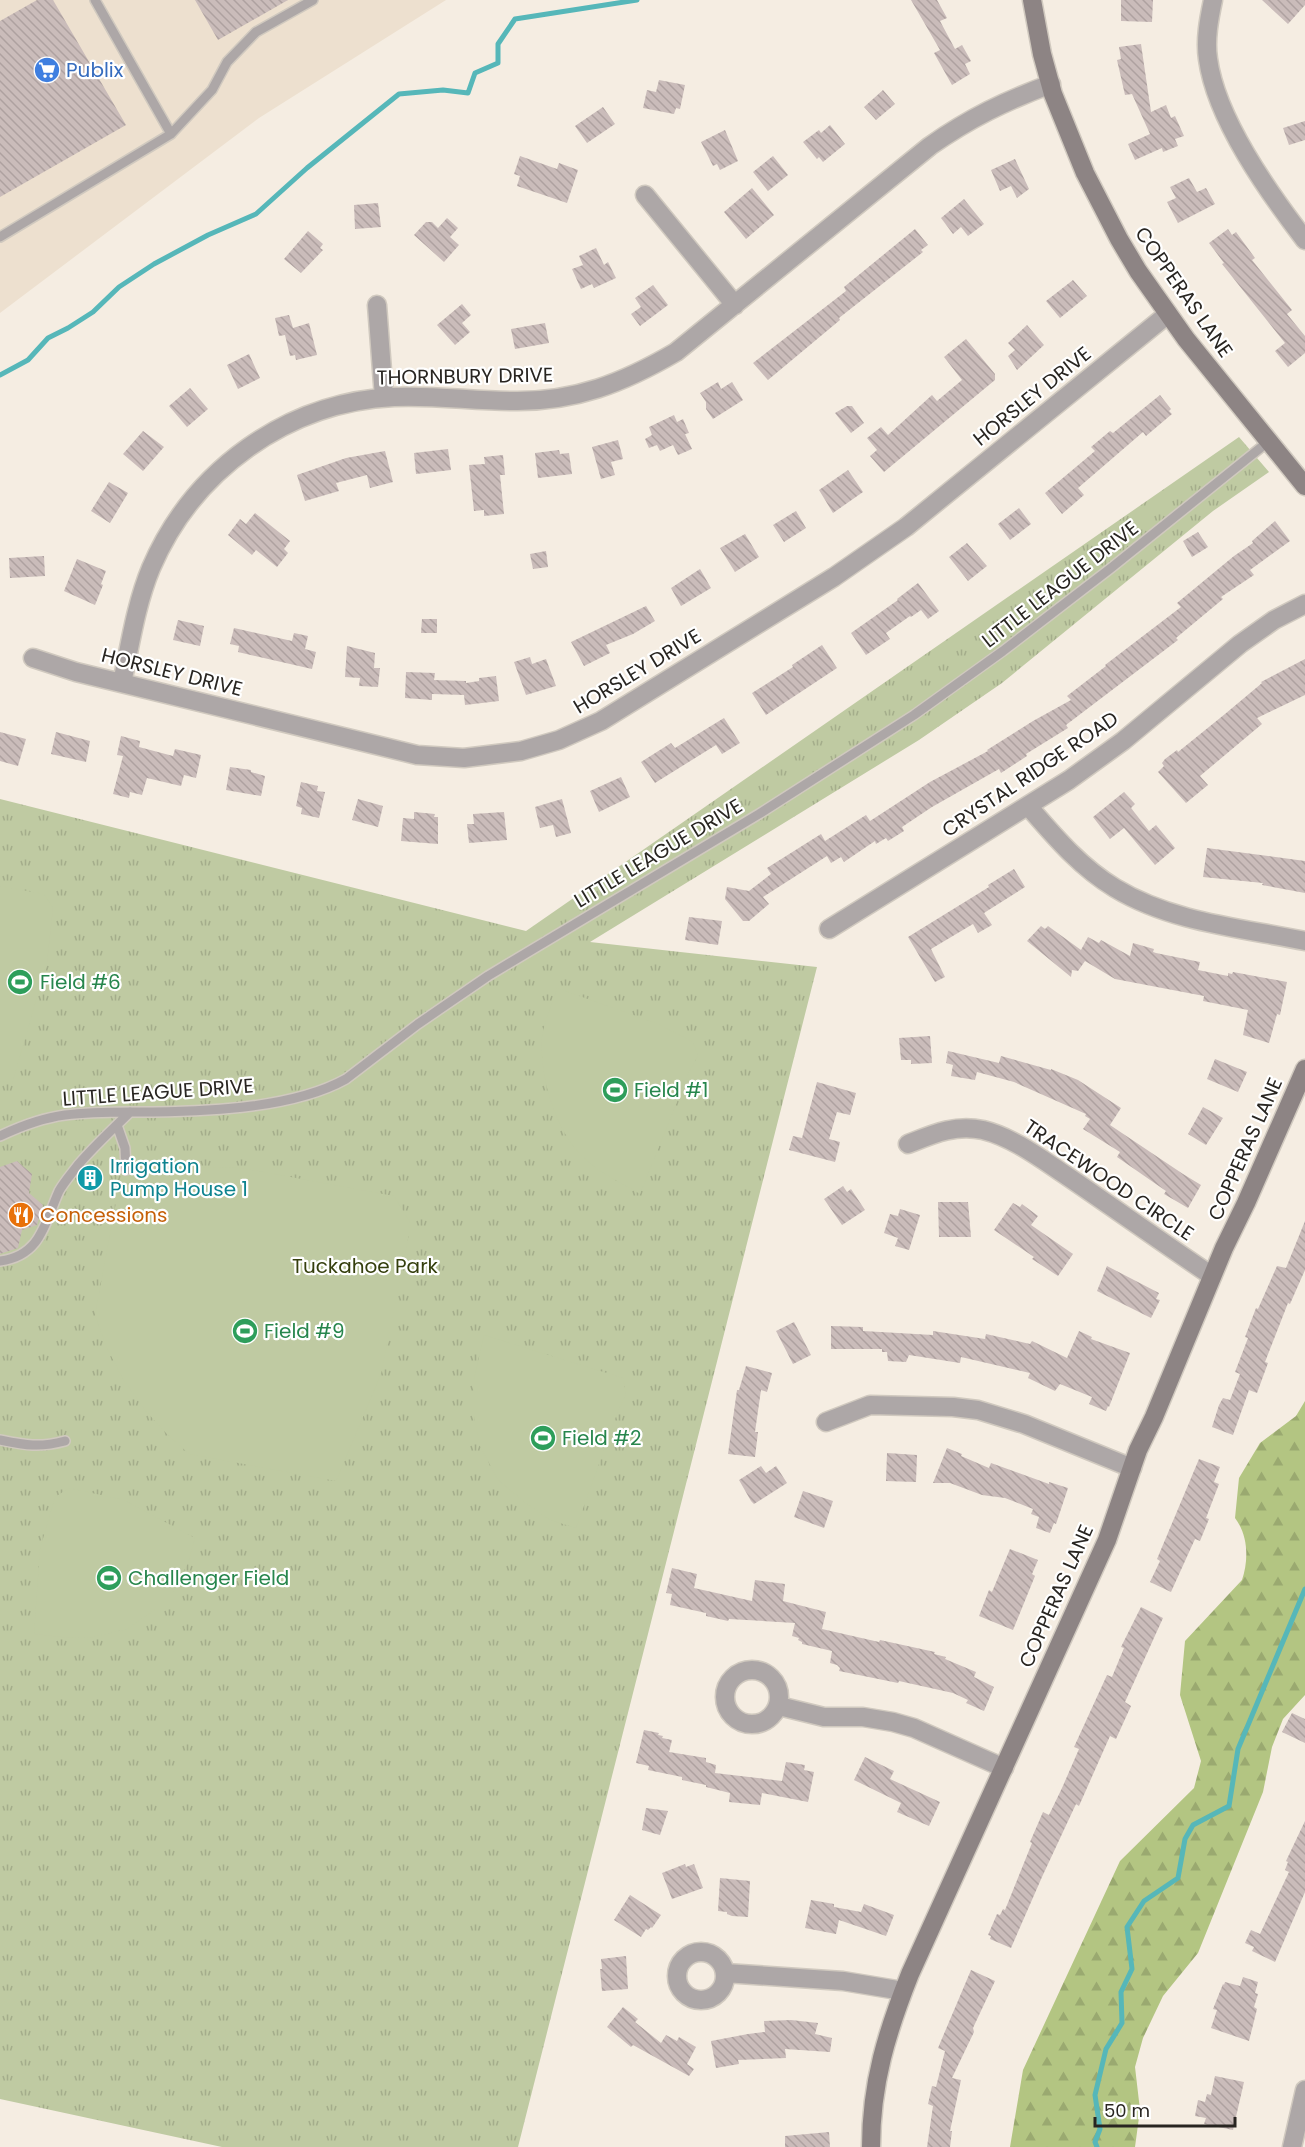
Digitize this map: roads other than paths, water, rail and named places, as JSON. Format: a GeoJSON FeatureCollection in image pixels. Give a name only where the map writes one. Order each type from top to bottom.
{"type":"FeatureCollection","features":[{"type":"Feature","properties":{"kind":"street","name":"COPPERAS LANE"},"geometry":{"type":"LineString","coordinates":[[1032,0],[1042,54],[1051,84],[1094,191],[1138,272],[1186,339],[1305,486]]}},
{"type":"Feature","properties":{"kind":"street"},"geometry":{"type":"LineString","coordinates":[[1213,0],[1208,21],[1208,57],[1211,75],[1223,107],[1260,177],[1305,240]]}},
{"type":"Feature","properties":{"kind":"street","name":"THORNBURY DRIVE"},"geometry":{"type":"LineString","coordinates":[[122,683],[138,610],[151,569],[175,522],[200,490],[227,463],[255,441],[293,420],[360,400],[443,397],[529,401],[567,396],[604,387],[639,373],[676,352],[903,167],[959,125],[1007,100],[1051,84]]}},
{"type":"Feature","properties":{"kind":"street"},"geometry":{"type":"LineString","coordinates":[[645,195],[735,305]]}},
{"type":"Feature","properties":{"kind":"street"},"geometry":{"type":"LineString","coordinates":[[377,305],[384,398]]}},
{"type":"Feature","properties":{"kind":"street","name":"HORSLEY DRIVE"},"geometry":{"type":"LineString","coordinates":[[33,658],[76,672],[424,756],[464,758],[488,756],[521,751],[559,740],[602,721],[852,564],[906,527],[1168,314]]}},
{"type":"Feature","properties":{"kind":"street","name":"CRYSTAL RIDGE ROAD"},"geometry":{"type":"LineString","coordinates":[[829,929],[1069,780],[1123,741],[1240,644],[1274,620],[1305,604]]}},
{"type":"Feature","properties":{"kind":"street"},"geometry":{"type":"LineString","coordinates":[[1028,806],[1058,840],[1090,870],[1129,896],[1181,916],[1305,941]]}},
{"type":"Feature","properties":{"kind":"street","name":"COPPERAS LANE"},"geometry":{"type":"LineString","coordinates":[[871,2147],[871,2120],[878,2073],[889,2027],[903,1991],[1107,1540],[1138,1450],[1212,1276],[1305,1069]]}},
{"type":"Feature","properties":{"kind":"street","name":"TRACEWOOD CIRCLE"},"geometry":{"type":"LineString","coordinates":[[908,1144],[944,1130],[962,1128],[984,1130],[1001,1137],[1044,1161],[1212,1276]]}},
{"type":"Feature","properties":{"kind":"street"},"geometry":{"type":"LineString","coordinates":[[826,1422],[870,1405],[941,1406],[978,1410],[1024,1424],[1132,1468]]}},
{"type":"Feature","properties":{"kind":"street"},"geometry":{"type":"LineString","coordinates":[[779,1706],[824,1717],[863,1717],[893,1722],[914,1728],[1004,1768]]}},
{"type":"Feature","properties":{"kind":"street"},"geometry":{"type":"LineString","coordinates":[[725,1973],[843,1982],[903,1991]]}},
{"type":"Feature","properties":{"kind":"street"},"geometry":{"type":"LineString","coordinates":[[1292,2147],[1305,2090]]}},
{"type":"Feature","properties":{"kind":"lane"},"geometry":{"type":"LineString","coordinates":[[95,0],[171,134]]}},
{"type":"Feature","properties":{"kind":"lane"},"geometry":{"type":"LineString","coordinates":[[0,237],[171,134],[212,90],[226,62],[256,32],[313,0]]}},
{"type":"Feature","properties":{"kind":"lane","name":"LITTLE LEAGUE DRIVE"},"geometry":{"type":"LineString","coordinates":[[0,1136],[25,1125],[65,1115],[192,1110],[262,1104],[315,1093],[346,1079],[418,1024],[488,976],[759,814],[914,715],[1003,651],[1111,568],[1269,441]]}},
{"type":"Feature","properties":{"kind":"lane"},"geometry":{"type":"LineString","coordinates":[[0,1261],[24,1254],[38,1240],[60,1190],[78,1165],[130,1112]]}},
{"type":"Feature","properties":{"kind":"lane"},"geometry":{"type":"LineString","coordinates":[[117,1125],[125,1148],[126,1170]]}},
{"type":"Feature","properties":{"kind":"lane"},"geometry":{"type":"LineString","coordinates":[[0,1440],[26,1446],[47,1446],[64,1441]]}},
{"type":"Feature","properties":{"kind":"waterway"},"geometry":{"type":"LineString","coordinates":[[0,375],[28,360],[48,338],[93,312],[119,287],[154,264],[208,235],[256,214],[307,168],[399,94],[443,90],[468,93],[475,73],[498,63],[498,44],[515,19],[637,0]]}},
{"type":"Feature","properties":{"kind":"waterway"},"geometry":{"type":"LineString","coordinates":[[1097,2147],[1095,2142],[1100,2129],[1095,2095],[1106,2049],[1122,2023],[1121,1992],[1132,1969],[1127,1927],[1144,1901],[1178,1878],[1185,1839],[1193,1825],[1229,1806],[1238,1749],[1305,1589]]}},
{"type":"Feature","properties":{"kind":"place","name":"Publix"},"geometry":{"type":"Point","coordinates":[47,70]}},
{"type":"Feature","properties":{"kind":"place","name":"Field #6"},"geometry":{"type":"Point","coordinates":[20,982]}},
{"type":"Feature","properties":{"kind":"place","name":"Field #1"},"geometry":{"type":"Point","coordinates":[615,1090]}},
{"type":"Feature","properties":{"kind":"place","name":"Irrigation Pump House 1"},"geometry":{"type":"Point","coordinates":[90,1178]}},
{"type":"Feature","properties":{"kind":"place","name":"Concessions"},"geometry":{"type":"Point","coordinates":[21,1215]}},
{"type":"Feature","properties":{"kind":"place","name":"Field #9"},"geometry":{"type":"Point","coordinates":[245,1331]}},
{"type":"Feature","properties":{"kind":"place","name":"Field #2"},"geometry":{"type":"Point","coordinates":[543,1438]}},
{"type":"Feature","properties":{"kind":"place","name":"Challenger Field"},"geometry":{"type":"Point","coordinates":[109,1578]}},
{"type":"Feature","properties":{"kind":"park label","name":"Tuckahoe Park"},"geometry":{"type":"Point","coordinates":[365,1266]}}]}
